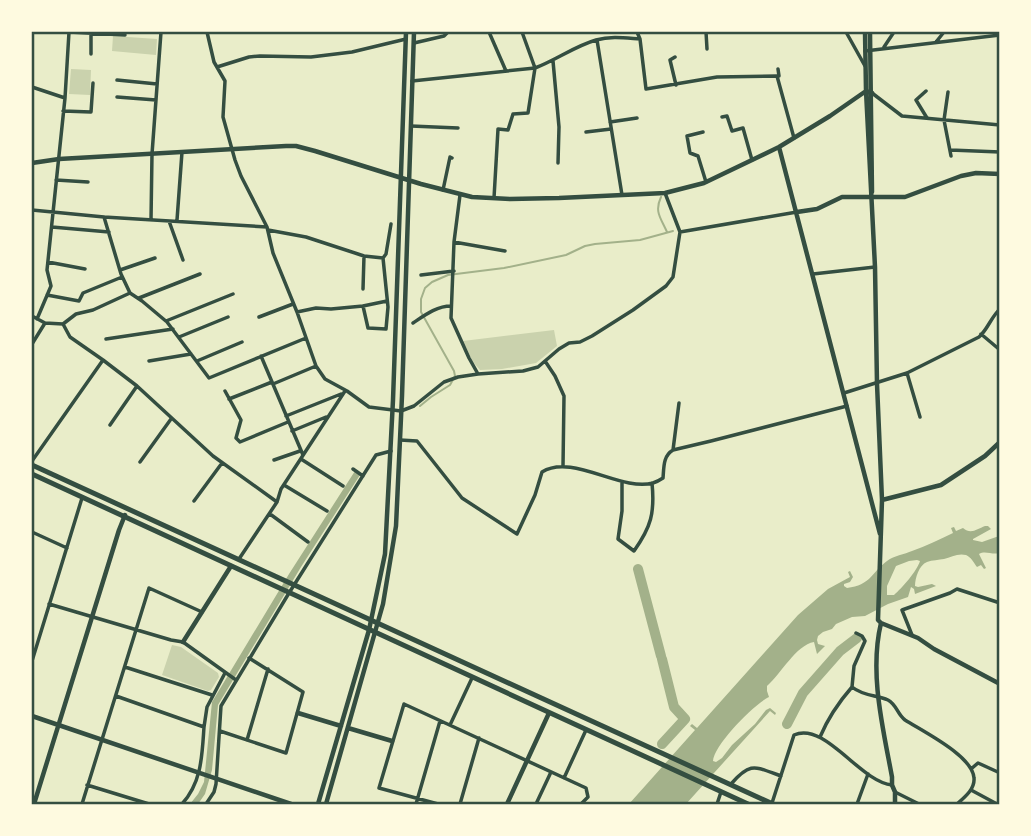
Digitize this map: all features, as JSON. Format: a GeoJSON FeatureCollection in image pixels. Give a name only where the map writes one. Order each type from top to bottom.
{"type":"FeatureCollection","features":[{"type":"Feature","properties":{"kind":"main road"},"geometry":{"type":"LineString","coordinates":[[32,463],[284,582],[772,804]]}},
{"type":"Feature","properties":{"kind":"main road"},"geometry":{"type":"LineString","coordinates":[[32,474],[748,804]]}},
{"type":"Feature","properties":{"kind":"street"},"geometry":{"type":"LineString","coordinates":[[37,319],[51,286],[47,270],[69,32],[125,35]]}},
{"type":"Feature","properties":{"kind":"street"},"geometry":{"type":"LineString","coordinates":[[150,220],[161,32]]}},
{"type":"Feature","properties":{"kind":"street"},"geometry":{"type":"LineString","coordinates":[[207,32],[211,56],[225,81],[223,117],[241,176],[267,229],[273,253],[316,366],[325,379],[369,407],[401,411],[414,406],[444,382],[458,377],[523,371],[538,367],[569,343],[580,342],[608,327],[670,283],[680,232],[665,192]]}},
{"type":"Feature","properties":{"kind":"street"},"geometry":{"type":"LineString","coordinates":[[326,804],[372,632],[385,554],[393,410],[406,32]]}},
{"type":"Feature","properties":{"kind":"street"},"geometry":{"type":"LineString","coordinates":[[374,623],[383,604],[396,526],[414,32]]}},
{"type":"Feature","properties":{"kind":"street"},"geometry":{"type":"LineString","coordinates":[[414,43],[444,36],[448,32]]}},
{"type":"Feature","properties":{"kind":"street"},"geometry":{"type":"LineString","coordinates":[[489,32],[506,71]]}},
{"type":"Feature","properties":{"kind":"street"},"geometry":{"type":"LineString","coordinates":[[494,198],[498,129],[508,130],[513,114],[528,113],[536,68],[522,32]]}},
{"type":"Feature","properties":{"kind":"street"},"geometry":{"type":"LineString","coordinates":[[599,32],[622,195]]}},
{"type":"Feature","properties":{"kind":"street"},"geometry":{"type":"LineString","coordinates":[[638,32],[646,89],[717,77],[777,76]]}},
{"type":"Feature","properties":{"kind":"street"},"geometry":{"type":"LineString","coordinates":[[706,32],[707,49]]}},
{"type":"Feature","properties":{"kind":"street"},"geometry":{"type":"LineString","coordinates":[[845,32],[865,68]]}},
{"type":"Feature","properties":{"kind":"street"},"geometry":{"type":"LineString","coordinates":[[867,32],[883,500],[878,698],[895,804]]}},
{"type":"Feature","properties":{"kind":"street"},"geometry":{"type":"LineString","coordinates":[[884,48],[894,32]]}},
{"type":"Feature","properties":{"kind":"street"},"geometry":{"type":"LineString","coordinates":[[936,42],[944,32]]}},
{"type":"Feature","properties":{"kind":"street"},"geometry":{"type":"LineString","coordinates":[[90,54],[91,33]]}},
{"type":"Feature","properties":{"kind":"street"},"geometry":{"type":"LineString","coordinates":[[868,51],[999,35]]}},
{"type":"Feature","properties":{"kind":"street"},"geometry":{"type":"LineString","coordinates":[[217,67],[248,57],[311,57],[352,52],[406,39]]}},
{"type":"Feature","properties":{"kind":"street"},"geometry":{"type":"LineString","coordinates":[[412,81],[536,68],[599,39],[640,39]]}},
{"type":"Feature","properties":{"kind":"street"},"geometry":{"type":"LineString","coordinates":[[868,51],[865,68],[869,92],[902,116],[999,125]]}},
{"type":"Feature","properties":{"kind":"street"},"geometry":{"type":"LineString","coordinates":[[675,57],[670,60],[676,85]]}},
{"type":"Feature","properties":{"kind":"street"},"geometry":{"type":"LineString","coordinates":[[553,61],[559,127],[558,163]]}},
{"type":"Feature","properties":{"kind":"street"},"geometry":{"type":"LineString","coordinates":[[778,69],[777,76],[794,138]]}},
{"type":"Feature","properties":{"kind":"street"},"geometry":{"type":"LineString","coordinates":[[117,80],[157,84]]}},
{"type":"Feature","properties":{"kind":"street"},"geometry":{"type":"LineString","coordinates":[[63,111],[91,112],[93,83]]}},
{"type":"Feature","properties":{"kind":"street"},"geometry":{"type":"LineString","coordinates":[[32,87],[65,98]]}},
{"type":"Feature","properties":{"kind":"street"},"geometry":{"type":"LineString","coordinates":[[32,163],[59,159],[296,146],[460,195],[546,198],[665,192],[706,182],[779,147],[869,92]]}},
{"type":"Feature","properties":{"kind":"street"},"geometry":{"type":"LineString","coordinates":[[926,92],[916,100],[927,118]]}},
{"type":"Feature","properties":{"kind":"street"},"geometry":{"type":"LineString","coordinates":[[948,93],[944,120],[951,156]]}},
{"type":"Feature","properties":{"kind":"street"},"geometry":{"type":"LineString","coordinates":[[117,97],[156,100]]}},
{"type":"Feature","properties":{"kind":"street"},"geometry":{"type":"LineString","coordinates":[[722,117],[727,116],[732,131],[743,128],[752,160]]}},
{"type":"Feature","properties":{"kind":"street"},"geometry":{"type":"LineString","coordinates":[[610,122],[637,118]]}},
{"type":"Feature","properties":{"kind":"street"},"geometry":{"type":"LineString","coordinates":[[411,126],[458,128]]}},
{"type":"Feature","properties":{"kind":"street"},"geometry":{"type":"LineString","coordinates":[[586,132],[611,129]]}},
{"type":"Feature","properties":{"kind":"street"},"geometry":{"type":"LineString","coordinates":[[703,132],[687,136],[690,153],[698,156],[706,182]]}},
{"type":"Feature","properties":{"kind":"street"},"geometry":{"type":"LineString","coordinates":[[779,147],[881,538]]}},
{"type":"Feature","properties":{"kind":"street"},"geometry":{"type":"LineString","coordinates":[[950,150],[999,152]]}},
{"type":"Feature","properties":{"kind":"street"},"geometry":{"type":"LineString","coordinates":[[177,221],[182,152]]}},
{"type":"Feature","properties":{"kind":"street"},"geometry":{"type":"LineString","coordinates":[[443,190],[452,158]]}},
{"type":"Feature","properties":{"kind":"street"},"geometry":{"type":"LineString","coordinates":[[680,232],[817,209],[842,197],[905,197],[961,176],[976,173],[999,174]]}},
{"type":"Feature","properties":{"kind":"street"},"geometry":{"type":"LineString","coordinates":[[56,180],[88,181]]}},
{"type":"Feature","properties":{"kind":"street"},"geometry":{"type":"LineString","coordinates":[[460,195],[454,242],[451,318],[478,374]]}},
{"type":"Feature","properties":{"kind":"street"},"geometry":{"type":"LineString","coordinates":[[32,210],[267,229],[306,237],[363,256],[383,258]]}},
{"type":"Feature","properties":{"kind":"street"},"geometry":{"type":"LineString","coordinates":[[104,217],[130,293],[166,321],[209,378],[306,338]]}},
{"type":"Feature","properties":{"kind":"street"},"geometry":{"type":"LineString","coordinates":[[169,221],[183,260]]}},
{"type":"Feature","properties":{"kind":"street"},"geometry":{"type":"LineString","coordinates":[[363,306],[368,328],[386,329],[387,301],[383,258],[391,224]]}},
{"type":"Feature","properties":{"kind":"street"},"geometry":{"type":"LineString","coordinates":[[51,227],[109,232]]}},
{"type":"Feature","properties":{"kind":"street"},"geometry":{"type":"LineString","coordinates":[[454,242],[505,251]]}},
{"type":"Feature","properties":{"kind":"street"},"geometry":{"type":"LineString","coordinates":[[363,256],[363,289]]}},
{"type":"Feature","properties":{"kind":"street"},"geometry":{"type":"LineString","coordinates":[[120,270],[155,258]]}},
{"type":"Feature","properties":{"kind":"street"},"geometry":{"type":"LineString","coordinates":[[48,262],[85,269]]}},
{"type":"Feature","properties":{"kind":"street"},"geometry":{"type":"LineString","coordinates":[[813,274],[875,267]]}},
{"type":"Feature","properties":{"kind":"street"},"geometry":{"type":"LineString","coordinates":[[139,298],[200,274]]}},
{"type":"Feature","properties":{"kind":"street"},"geometry":{"type":"LineString","coordinates":[[421,275],[453,274]]}},
{"type":"Feature","properties":{"kind":"street"},"geometry":{"type":"LineString","coordinates":[[47,295],[79,302],[83,293],[122,276]]}},
{"type":"Feature","properties":{"kind":"street"},"geometry":{"type":"LineString","coordinates":[[32,316],[45,323],[63,324],[76,314],[93,310],[130,293]]}},
{"type":"Feature","properties":{"kind":"street"},"geometry":{"type":"LineString","coordinates":[[166,321],[233,294]]}},
{"type":"Feature","properties":{"kind":"street"},"geometry":{"type":"LineString","coordinates":[[297,312],[316,307],[331,309],[387,301]]}},
{"type":"Feature","properties":{"kind":"street"},"geometry":{"type":"LineString","coordinates":[[259,317],[294,304]]}},
{"type":"Feature","properties":{"kind":"street"},"geometry":{"type":"LineString","coordinates":[[413,323],[438,308],[452,306]]}},
{"type":"Feature","properties":{"kind":"street"},"geometry":{"type":"LineString","coordinates":[[844,393],[908,373],[981,334],[999,309]]}},
{"type":"Feature","properties":{"kind":"street"},"geometry":{"type":"LineString","coordinates":[[179,337],[228,317]]}},
{"type":"Feature","properties":{"kind":"street"},"geometry":{"type":"LineString","coordinates":[[32,344],[45,323]]}},
{"type":"Feature","properties":{"kind":"street"},"geometry":{"type":"LineString","coordinates":[[63,324],[70,337],[137,386],[222,463],[277,502]]}},
{"type":"Feature","properties":{"kind":"street"},"geometry":{"type":"LineString","coordinates":[[106,339],[173,329]]}},
{"type":"Feature","properties":{"kind":"street"},"geometry":{"type":"LineString","coordinates":[[981,334],[999,350]]}},
{"type":"Feature","properties":{"kind":"street"},"geometry":{"type":"LineString","coordinates":[[197,361],[242,342]]}},
{"type":"Feature","properties":{"kind":"street"},"geometry":{"type":"LineString","coordinates":[[149,361],[191,354]]}},
{"type":"Feature","properties":{"kind":"street"},"geometry":{"type":"LineString","coordinates":[[261,356],[301,455],[343,486]]}},
{"type":"Feature","properties":{"kind":"street"},"geometry":{"type":"LineString","coordinates":[[32,463],[34,454],[103,360]]}},
{"type":"Feature","properties":{"kind":"street"},"geometry":{"type":"LineString","coordinates":[[545,361],[564,396],[563,466]]}},
{"type":"Feature","properties":{"kind":"street"},"geometry":{"type":"LineString","coordinates":[[229,399],[316,366]]}},
{"type":"Feature","properties":{"kind":"street"},"geometry":{"type":"LineString","coordinates":[[908,373],[920,417]]}},
{"type":"Feature","properties":{"kind":"street"},"geometry":{"type":"LineString","coordinates":[[110,425],[137,386]]}},
{"type":"Feature","properties":{"kind":"street"},"geometry":{"type":"LineString","coordinates":[[225,391],[241,420],[236,438],[240,442],[288,422]]}},
{"type":"Feature","properties":{"kind":"street"},"geometry":{"type":"LineString","coordinates":[[286,416],[344,392]]}},
{"type":"Feature","properties":{"kind":"street"},"geometry":{"type":"LineString","coordinates":[[237,560],[277,502],[301,455],[344,392]]}},
{"type":"Feature","properties":{"kind":"street"},"geometry":{"type":"LineString","coordinates":[[673,450],[679,403]]}},
{"type":"Feature","properties":{"kind":"street"},"geometry":{"type":"LineString","coordinates":[[400,440],[418,441],[462,498],[517,534],[535,495],[542,472],[547,469],[563,466],[622,482],[652,483],[663,478],[664,460],[673,450],[847,406]]}},
{"type":"Feature","properties":{"kind":"street"},"geometry":{"type":"LineString","coordinates":[[292,431],[328,416]]}},
{"type":"Feature","properties":{"kind":"street"},"geometry":{"type":"LineString","coordinates":[[140,462],[172,419]]}},
{"type":"Feature","properties":{"kind":"street"},"geometry":{"type":"LineString","coordinates":[[883,500],[941,485],[985,456],[999,442]]}},
{"type":"Feature","properties":{"kind":"street"},"geometry":{"type":"LineString","coordinates":[[206,804],[214,792],[221,706],[285,591],[292,585],[376,455],[391,452]]}},
{"type":"Feature","properties":{"kind":"street"},"geometry":{"type":"LineString","coordinates":[[274,460],[301,455]]}},
{"type":"Feature","properties":{"kind":"street"},"geometry":{"type":"LineString","coordinates":[[194,500],[222,463]]}},
{"type":"Feature","properties":{"kind":"street"},"geometry":{"type":"LineString","coordinates":[[353,469],[363,476]]}},
{"type":"Feature","properties":{"kind":"street"},"geometry":{"type":"LineString","coordinates":[[622,482],[622,512],[618,539],[634,551],[648,529],[654,499],[652,483]]}},
{"type":"Feature","properties":{"kind":"street"},"geometry":{"type":"LineString","coordinates":[[284,485],[327,511]]}},
{"type":"Feature","properties":{"kind":"street"},"geometry":{"type":"LineString","coordinates":[[32,660],[82,498]]}},
{"type":"Feature","properties":{"kind":"street"},"geometry":{"type":"LineString","coordinates":[[34,804],[127,509]]}},
{"type":"Feature","properties":{"kind":"street"},"geometry":{"type":"LineString","coordinates":[[269,514],[308,542]]}},
{"type":"Feature","properties":{"kind":"street"},"geometry":{"type":"LineString","coordinates":[[32,533],[67,548]]}},
{"type":"Feature","properties":{"kind":"street"},"geometry":{"type":"LineString","coordinates":[[183,642],[231,566]]}},
{"type":"Feature","properties":{"kind":"street"},"geometry":{"type":"LineString","coordinates":[[82,804],[149,588],[202,612]]}},
{"type":"Feature","properties":{"kind":"street"},"geometry":{"type":"LineString","coordinates":[[912,635],[902,610],[957,589],[999,603]]}},
{"type":"Feature","properties":{"kind":"street"},"geometry":{"type":"LineString","coordinates":[[49,604],[183,642],[236,680]]}},
{"type":"Feature","properties":{"kind":"street"},"geometry":{"type":"LineString","coordinates":[[880,622],[912,635],[999,684]]}},
{"type":"Feature","properties":{"kind":"street"},"geometry":{"type":"LineString","coordinates":[[318,804],[372,632]]}},
{"type":"Feature","properties":{"kind":"street"},"geometry":{"type":"LineString","coordinates":[[820,737],[837,706],[852,687],[854,666],[865,641],[856,633]]}},
{"type":"Feature","properties":{"kind":"street"},"geometry":{"type":"LineString","coordinates":[[220,731],[286,753],[303,692],[249,658]]}},
{"type":"Feature","properties":{"kind":"street"},"geometry":{"type":"LineString","coordinates":[[125,667],[212,695]]}},
{"type":"Feature","properties":{"kind":"street"},"geometry":{"type":"LineString","coordinates":[[247,740],[268,669]]}},
{"type":"Feature","properties":{"kind":"street"},"geometry":{"type":"LineString","coordinates":[[182,804],[191,794],[201,774],[206,707],[226,674]]}},
{"type":"Feature","properties":{"kind":"street"},"geometry":{"type":"LineString","coordinates":[[450,725],[472,678]]}},
{"type":"Feature","properties":{"kind":"street"},"geometry":{"type":"LineString","coordinates":[[852,687],[856,691],[892,703],[902,718],[951,748],[971,769],[974,778],[971,790],[957,804]]}},
{"type":"Feature","properties":{"kind":"street"},"geometry":{"type":"LineString","coordinates":[[116,696],[205,727]]}},
{"type":"Feature","properties":{"kind":"street"},"geometry":{"type":"LineString","coordinates":[[438,804],[379,788],[404,704],[586,788],[587,797],[581,804]]}},
{"type":"Feature","properties":{"kind":"street"},"geometry":{"type":"LineString","coordinates":[[298,713],[341,726]]}},
{"type":"Feature","properties":{"kind":"street"},"geometry":{"type":"LineString","coordinates":[[507,804],[549,713]]}},
{"type":"Feature","properties":{"kind":"street"},"geometry":{"type":"LineString","coordinates":[[32,716],[291,804]]}},
{"type":"Feature","properties":{"kind":"street"},"geometry":{"type":"LineString","coordinates":[[416,804],[440,721]]}},
{"type":"Feature","properties":{"kind":"street"},"geometry":{"type":"LineString","coordinates":[[348,728],[392,741]]}},
{"type":"Feature","properties":{"kind":"street"},"geometry":{"type":"LineString","coordinates":[[564,778],[586,730]]}},
{"type":"Feature","properties":{"kind":"street"},"geometry":{"type":"LineString","coordinates":[[772,804],[793,735],[799,732],[820,737],[868,774],[884,784],[892,785]]}},
{"type":"Feature","properties":{"kind":"street"},"geometry":{"type":"LineString","coordinates":[[460,804],[479,738]]}},
{"type":"Feature","properties":{"kind":"street"},"geometry":{"type":"LineString","coordinates":[[971,769],[978,763],[999,773]]}},
{"type":"Feature","properties":{"kind":"street"},"geometry":{"type":"LineString","coordinates":[[730,786],[750,767],[780,776]]}},
{"type":"Feature","properties":{"kind":"street"},"geometry":{"type":"LineString","coordinates":[[536,804],[551,772]]}},
{"type":"Feature","properties":{"kind":"street"},"geometry":{"type":"LineString","coordinates":[[857,804],[868,774]]}},
{"type":"Feature","properties":{"kind":"street"},"geometry":{"type":"LineString","coordinates":[[87,785],[149,804]]}},
{"type":"Feature","properties":{"kind":"street"},"geometry":{"type":"LineString","coordinates":[[971,790],[997,804]]}},
{"type":"Feature","properties":{"kind":"street"},"geometry":{"type":"LineString","coordinates":[[717,804],[718,791]]}},
{"type":"Feature","properties":{"kind":"street"},"geometry":{"type":"LineString","coordinates":[[895,792],[919,804]]}},
{"type":"Feature","properties":{"kind":"shaded area"},"geometry":{"type":"Polygon","coordinates":[[[113,36],[157,39],[156,55],[112,51],[113,36]]]}},
{"type":"Feature","properties":{"kind":"shaded area"},"geometry":{"type":"Polygon","coordinates":[[[71,69],[91,70],[90,95],[69,94],[71,69]]]}},
{"type":"Feature","properties":{"kind":"shaded area"},"geometry":{"type":"Polygon","coordinates":[[[554,330],[557,346],[536,363],[502,369],[480,370],[463,341],[554,330]]]}},
{"type":"Feature","properties":{"kind":"shaded area"},"geometry":{"type":"Polygon","coordinates":[[[355,471],[360,475],[218,705],[212,770],[205,794],[198,804],[190,804],[204,782],[212,702],[355,471]]]}},
{"type":"Feature","properties":{"kind":"shaded area"},"geometry":{"type":"Polygon","coordinates":[[[985,526],[991,529],[973,540],[982,542],[999,536],[999,553],[979,554],[986,568],[981,565],[977,567],[966,555],[927,562],[918,572],[915,586],[936,586],[915,594],[911,587],[908,597],[865,616],[852,617],[836,624],[818,636],[818,644],[825,646],[817,654],[814,642],[801,648],[767,686],[769,697],[736,726],[720,745],[713,761],[722,758],[766,710],[770,708],[775,715],[770,711],[686,804],[629,804],[695,730],[690,726],[692,724],[697,728],[798,615],[828,589],[850,577],[848,572],[850,571],[853,577],[850,582],[844,584],[847,588],[866,581],[890,559],[953,533],[951,528],[954,527],[956,531],[963,528],[971,531],[985,526]],[[909,561],[896,566],[887,586],[887,595],[894,595],[901,588],[920,561],[909,561]]]}},
{"type":"Feature","properties":{"kind":"shaded area"},"geometry":{"type":"Polygon","coordinates":[[[172,645],[181,647],[218,673],[219,677],[211,690],[162,675],[172,645]]]}},
{"type":"Feature","properties":{"kind":"waterway"},"geometry":{"type":"LineString","coordinates":[[661,197],[658,211],[667,232]]}},
{"type":"Feature","properties":{"kind":"waterway"},"geometry":{"type":"LineString","coordinates":[[420,406],[450,385],[455,376],[421,312],[421,299],[425,288],[432,282],[448,275],[504,268],[566,255],[585,246],[640,240],[673,231]]}},
{"type":"Feature","properties":{"kind":"waterway"},"geometry":{"type":"LineString","coordinates":[[638,569],[661,656]]}},
{"type":"Feature","properties":{"kind":"waterway"},"geometry":{"type":"LineString","coordinates":[[787,724],[803,693],[840,651],[857,638]]}},
{"type":"Feature","properties":{"kind":"waterway"},"geometry":{"type":"LineString","coordinates":[[662,659],[674,707],[685,719],[662,744]]}}]}
